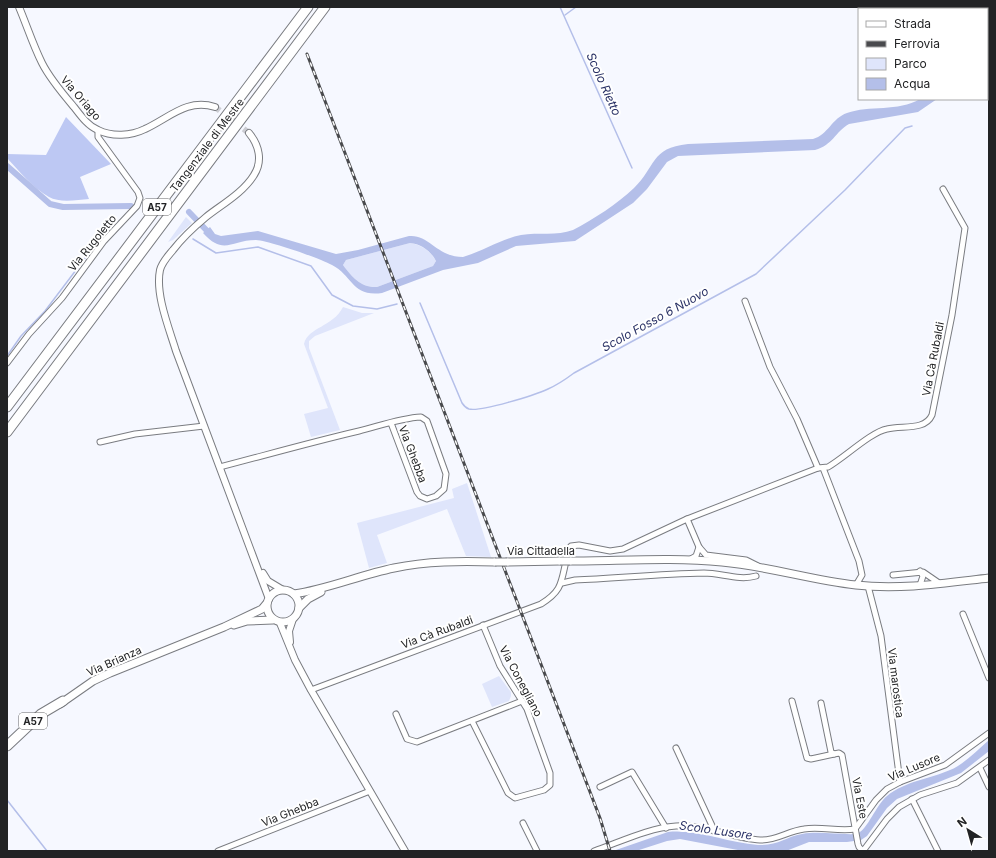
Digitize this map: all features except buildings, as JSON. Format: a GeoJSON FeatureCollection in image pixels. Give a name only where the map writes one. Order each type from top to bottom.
{"type":"FeatureCollection","features":[{"type":"Feature","properties":{"kind":"highway","name":"Tangenziale di Mestre"},"geometry":{"type":"LineString","coordinates":[[7,407],[308,7]]}},
{"type":"Feature","properties":{"kind":"highway","name":"Tangenziale di Mestre"},"geometry":{"type":"LineString","coordinates":[[7,432],[325,7]]}},
{"type":"Feature","properties":{"kind":"highway","name":"A57"},"geometry":{"type":"LineString","coordinates":[[7,746],[41,714],[63,701]]}},
{"type":"Feature","properties":{"kind":"main road","name":"Via Cittadella"},"geometry":{"type":"LineString","coordinates":[[299,608],[308,599],[328,588],[363,575],[408,565],[453,562],[686,560],[720,562],[758,566],[856,586],[920,585],[989,578]]}},
{"type":"Feature","properties":{"kind":"main road","name":"Via Cittadella"},"geometry":{"type":"LineString","coordinates":[[294,594],[328,588]]}},
{"type":"Feature","properties":{"kind":"main road"},"geometry":{"type":"LineString","coordinates":[[282,590],[294,594],[297,598],[299,608],[293,620],[276,621],[268,612],[268,601],[274,592],[282,590]]}},
{"type":"Feature","properties":{"kind":"main road","name":"Via Brianza"},"geometry":{"type":"LineString","coordinates":[[7,752],[27,732],[63,701],[93,681],[224,627],[262,609],[268,601]]}},
{"type":"Feature","properties":{"kind":"main road","name":"Via Brianza"},"geometry":{"type":"LineString","coordinates":[[224,627],[247,622],[276,621]]}},
{"type":"Feature","properties":{"kind":"street","name":"Via Oriago"},"geometry":{"type":"LineString","coordinates":[[19,7],[42,63],[51,78],[84,119],[98,130],[113,134],[128,134],[146,129],[190,105],[206,104],[215,107]]}},
{"type":"Feature","properties":{"kind":"street","name":"Via Rugoletto"},"geometry":{"type":"LineString","coordinates":[[7,363],[29,334],[62,298],[104,241],[137,206],[140,198],[138,192],[98,137],[98,130]]}},
{"type":"Feature","properties":{"kind":"street"},"geometry":{"type":"LineString","coordinates":[[249,133],[259,150],[258,166],[254,175],[234,195],[191,229],[160,268],[160,287],[164,310],[174,344],[257,565],[268,601]]}},
{"type":"Feature","properties":{"kind":"street","name":"Via Cà Rubaldi"},"geometry":{"type":"LineString","coordinates":[[311,690],[542,604],[554,596],[562,583],[568,550],[571,546],[579,545],[610,551],[622,549],[687,519],[840,460],[882,431],[924,424],[932,415],[952,315],[965,228],[943,189]]}},
{"type":"Feature","properties":{"kind":"street"},"geometry":{"type":"LineString","coordinates":[[745,301],[770,367],[821,468],[862,571],[861,579],[856,586]]}},
{"type":"Feature","properties":{"kind":"street","name":"Via Ghebba"},"geometry":{"type":"LineString","coordinates":[[220,467],[393,423],[421,417],[427,421],[446,474],[444,489],[436,496],[427,499],[420,496],[417,492],[393,423]]}},
{"type":"Feature","properties":{"kind":"street"},"geometry":{"type":"LineString","coordinates":[[100,442],[135,434],[204,426]]}},
{"type":"Feature","properties":{"kind":"street"},"geometry":{"type":"LineString","coordinates":[[687,519],[699,547],[707,556],[746,560],[758,566]]}},
{"type":"Feature","properties":{"kind":"street"},"geometry":{"type":"LineString","coordinates":[[686,560],[696,556],[699,547]]}},
{"type":"Feature","properties":{"kind":"street"},"geometry":{"type":"LineString","coordinates":[[257,565],[268,581],[282,590]]}},
{"type":"Feature","properties":{"kind":"street"},"geometry":{"type":"LineString","coordinates":[[920,571],[923,576],[920,585]]}},
{"type":"Feature","properties":{"kind":"street"},"geometry":{"type":"LineString","coordinates":[[893,575],[920,571],[925,572],[939,583]]}},
{"type":"Feature","properties":{"kind":"street"},"geometry":{"type":"LineString","coordinates":[[562,583],[575,580],[693,574],[713,574],[747,578],[756,576]]}},
{"type":"Feature","properties":{"kind":"street","name":"Via marostica"},"geometry":{"type":"LineString","coordinates":[[868,586],[881,636],[900,782]]}},
{"type":"Feature","properties":{"kind":"street"},"geometry":{"type":"LineString","coordinates":[[963,614],[989,678]]}},
{"type":"Feature","properties":{"kind":"street"},"geometry":{"type":"LineString","coordinates":[[291,652],[289,631],[293,620]]}},
{"type":"Feature","properties":{"kind":"street"},"geometry":{"type":"LineString","coordinates":[[276,621],[311,690],[405,851]]}},
{"type":"Feature","properties":{"kind":"street","name":"Via Conegliano"},"geometry":{"type":"LineString","coordinates":[[472,721],[510,795],[515,798],[544,790],[551,783],[550,773],[527,709],[500,666],[483,625]]}},
{"type":"Feature","properties":{"kind":"street"},"geometry":{"type":"LineString","coordinates":[[792,700],[807,758],[811,759],[834,754]]}},
{"type":"Feature","properties":{"kind":"street"},"geometry":{"type":"LineString","coordinates":[[396,714],[406,737],[413,742],[522,701]]}},
{"type":"Feature","properties":{"kind":"street","name":"Via Este"},"geometry":{"type":"LineString","coordinates":[[822,703],[831,752],[842,755],[858,844],[863,851]]}},
{"type":"Feature","properties":{"kind":"street","name":"Via Lusore"},"geometry":{"type":"LineString","coordinates":[[856,830],[876,800],[887,789],[900,782],[945,765],[989,733]]}},
{"type":"Feature","properties":{"kind":"street"},"geometry":{"type":"LineString","coordinates":[[676,748],[716,832]]}},
{"type":"Feature","properties":{"kind":"street"},"geometry":{"type":"LineString","coordinates":[[863,851],[890,815],[899,807],[912,799],[957,783],[980,768],[989,760]]}},
{"type":"Feature","properties":{"kind":"street"},"geometry":{"type":"LineString","coordinates":[[980,768],[989,787]]}},
{"type":"Feature","properties":{"kind":"street"},"geometry":{"type":"LineString","coordinates":[[600,787],[632,772],[666,828]]}},
{"type":"Feature","properties":{"kind":"street","name":"Via Ghebba"},"geometry":{"type":"LineString","coordinates":[[218,851],[370,791]]}},
{"type":"Feature","properties":{"kind":"street"},"geometry":{"type":"LineString","coordinates":[[912,799],[938,851]]}},
{"type":"Feature","properties":{"kind":"street"},"geometry":{"type":"LineString","coordinates":[[523,823],[537,851]]}},
{"type":"Feature","properties":{"kind":"street"},"geometry":{"type":"LineString","coordinates":[[594,851],[666,828],[686,826],[762,840],[780,837],[804,829],[856,830]]}},
{"type":"Feature","properties":{"kind":"green space"},"geometry":{"type":"Polygon","coordinates":[[[186,217],[192,223],[173,240],[168,242],[186,217]]]}},
{"type":"Feature","properties":{"kind":"green space"},"geometry":{"type":"Polygon","coordinates":[[[410,243],[422,247],[431,255],[436,261],[433,266],[377,287],[371,287],[357,281],[343,265],[346,260],[410,243]]]}},
{"type":"Feature","properties":{"kind":"green space"},"geometry":{"type":"Polygon","coordinates":[[[343,307],[362,313],[374,313],[315,336],[309,341],[309,348],[340,430],[311,437],[304,414],[328,408],[304,344],[306,338],[310,334],[333,319],[339,314],[343,307]]]}},
{"type":"Feature","properties":{"kind":"green space"},"geometry":{"type":"Polygon","coordinates":[[[467,483],[491,557],[466,556],[447,509],[377,535],[387,563],[369,568],[357,523],[454,498],[452,489],[467,483]]]}},
{"type":"Feature","properties":{"kind":"green space"},"geometry":{"type":"Polygon","coordinates":[[[499,676],[511,692],[511,696],[509,701],[492,707],[482,684],[499,676]]]}},
{"type":"Feature","properties":{"kind":"shaded area"},"geometry":{"type":"Polygon","coordinates":[[[66,117],[111,164],[80,177],[89,199],[63,201],[49,197],[21,174],[7,158],[7,154],[46,155],[66,117]]]}},
{"type":"Feature","properties":{"kind":"water"},"geometry":{"type":"Polygon","coordinates":[[[918,100],[936,100],[918,112],[849,124],[844,127],[830,142],[815,150],[678,156],[667,162],[647,189],[633,203],[575,241],[516,246],[478,263],[443,270],[382,293],[364,292],[332,265],[294,250],[256,240],[222,245],[210,240],[203,233],[210,227],[215,234],[221,236],[258,231],[336,254],[358,250],[409,236],[416,236],[422,238],[446,253],[463,257],[506,239],[521,235],[561,233],[573,230],[620,200],[641,180],[660,154],[676,146],[688,144],[813,139],[823,134],[837,119],[847,113],[865,109],[902,106],[918,100]],[[410,243],[346,260],[343,265],[357,281],[366,286],[377,287],[433,266],[436,261],[422,246],[410,243]]]}},
{"type":"Feature","properties":{"kind":"water"},"geometry":{"type":"Polygon","coordinates":[[[989,740],[989,751],[961,773],[897,799],[887,808],[867,836],[861,840],[847,842],[809,842],[786,851],[743,851],[680,839],[667,841],[636,851],[613,851],[668,832],[690,832],[758,845],[776,843],[796,835],[809,833],[857,834],[865,827],[883,800],[894,791],[955,767],[966,761],[989,740]]]}},
{"type":"Feature","properties":{"kind":"waterway","name":"Scolo Rietto"},"geometry":{"type":"LineString","coordinates":[[560,7],[632,168]]}},
{"type":"Feature","properties":{"kind":"waterway"},"geometry":{"type":"LineString","coordinates":[[565,15],[576,7]]}},
{"type":"Feature","properties":{"kind":"waterway","name":"Scolo Fosso 6 Nuovo"},"geometry":{"type":"LineString","coordinates":[[420,303],[462,403],[466,407],[469,409],[485,408],[541,392],[555,386],[574,373],[756,274],[845,190],[905,128],[912,126]]}},
{"type":"Feature","properties":{"kind":"waterway"},"geometry":{"type":"LineString","coordinates":[[7,166],[50,204],[63,207],[131,206]]}},
{"type":"Feature","properties":{"kind":"waterway"},"geometry":{"type":"LineString","coordinates":[[189,212],[211,235]]}},
{"type":"Feature","properties":{"kind":"waterway","name":"Scolo Fosso 6 Nuovo"},"geometry":{"type":"LineString","coordinates":[[7,356],[21,336],[45,311],[101,237]]}},
{"type":"Feature","properties":{"kind":"waterway","name":"Scolo Fosso 6 Nuovo"},"geometry":{"type":"LineString","coordinates":[[193,239],[216,253],[258,247],[311,266],[332,295],[353,306],[377,309],[397,304]]}},
{"type":"Feature","properties":{"kind":"waterway"},"geometry":{"type":"LineString","coordinates":[[7,800],[47,851]]}},
{"type":"Feature","properties":{"kind":"tunnel"},"geometry":{"type":"LineString","coordinates":[[215,107],[249,133]]}},
{"type":"Feature","properties":{"kind":"railway"},"geometry":{"type":"LineString","coordinates":[[307,54],[600,818],[610,851]]}},
{"type":"Feature","properties":{"kind":"water label","name":"Scolo Lusore"},"geometry":{"type":"Point","coordinates":[716,830]}}]}
